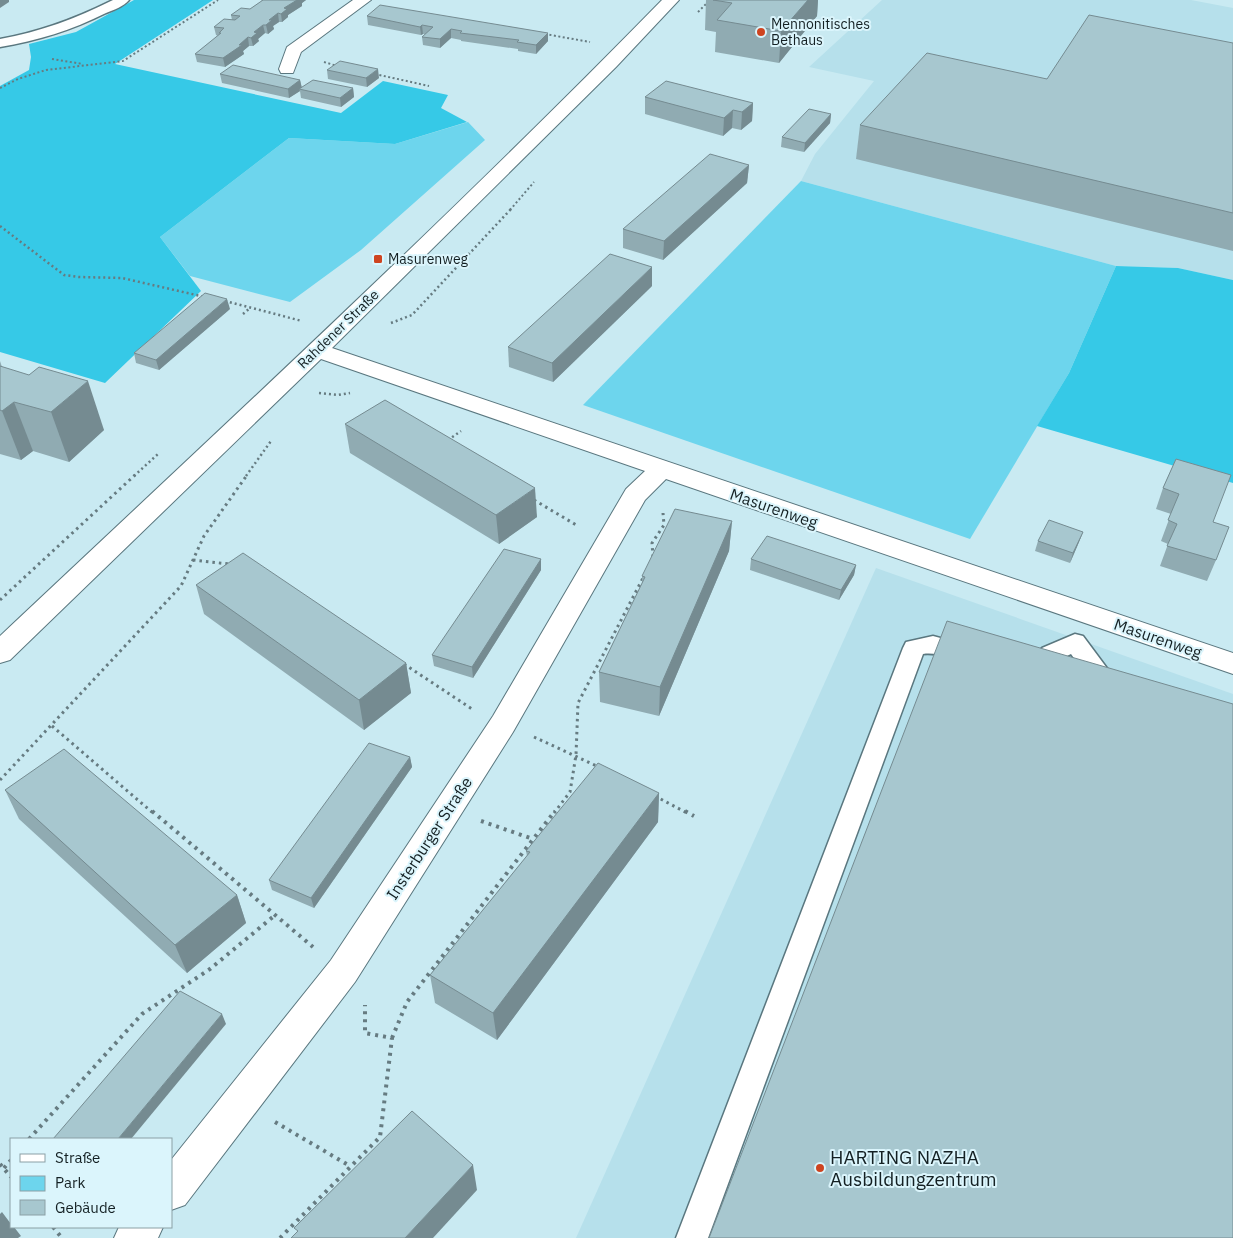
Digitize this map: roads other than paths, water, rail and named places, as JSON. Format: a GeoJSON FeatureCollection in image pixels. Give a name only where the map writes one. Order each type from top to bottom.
{"type":"FeatureCollection","features":[{"type":"Feature","properties":{"kind":"street"},"geometry":{"type":"LineString","coordinates":[[287,69],[293,50],[363,0]]}},
{"type":"Feature","properties":{"kind":"street","name":"Rahdener Straße"},"geometry":{"type":"LineString","coordinates":[[0,653],[316,350],[610,63],[671,0]]}},
{"type":"Feature","properties":{"kind":"street","name":"Masurenweg"},"geometry":{"type":"LineString","coordinates":[[316,350],[1233,664]]}},
{"type":"Feature","properties":{"kind":"street","name":"Insterburger Straße"},"geometry":{"type":"LineString","coordinates":[[172,1190],[344,971],[502,724],[613,536],[635,495],[662,470]]}},
{"type":"Feature","properties":{"kind":"street"},"geometry":{"type":"LineString","coordinates":[[134,1238],[142,1228]]}},
{"type":"Feature","properties":{"kind":"lane"},"geometry":{"type":"LineString","coordinates":[[0,43],[34,37],[62,29],[123,0]]}},
{"type":"Feature","properties":{"kind":"lane"},"geometry":{"type":"LineString","coordinates":[[692,1238],[914,648],[933,644],[1024,669],[1039,665],[1050,654],[1075,642],[1089,615]]}},
{"type":"Feature","properties":{"kind":"lane"},"geometry":{"type":"LineString","coordinates":[[1075,642],[1104,682],[1130,690]]}},
{"type":"Feature","properties":{"kind":"place","name":"Mennonitisches Bethaus"},"geometry":{"type":"Point","coordinates":[761,32]}},
{"type":"Feature","properties":{"kind":"place","name":"Masurenweg"},"geometry":{"type":"Point","coordinates":[378,259]}},
{"type":"Feature","properties":{"kind":"place","name":"HARTING NAZHA Ausbildungzentrum"},"geometry":{"type":"Point","coordinates":[820,1168]}}]}
